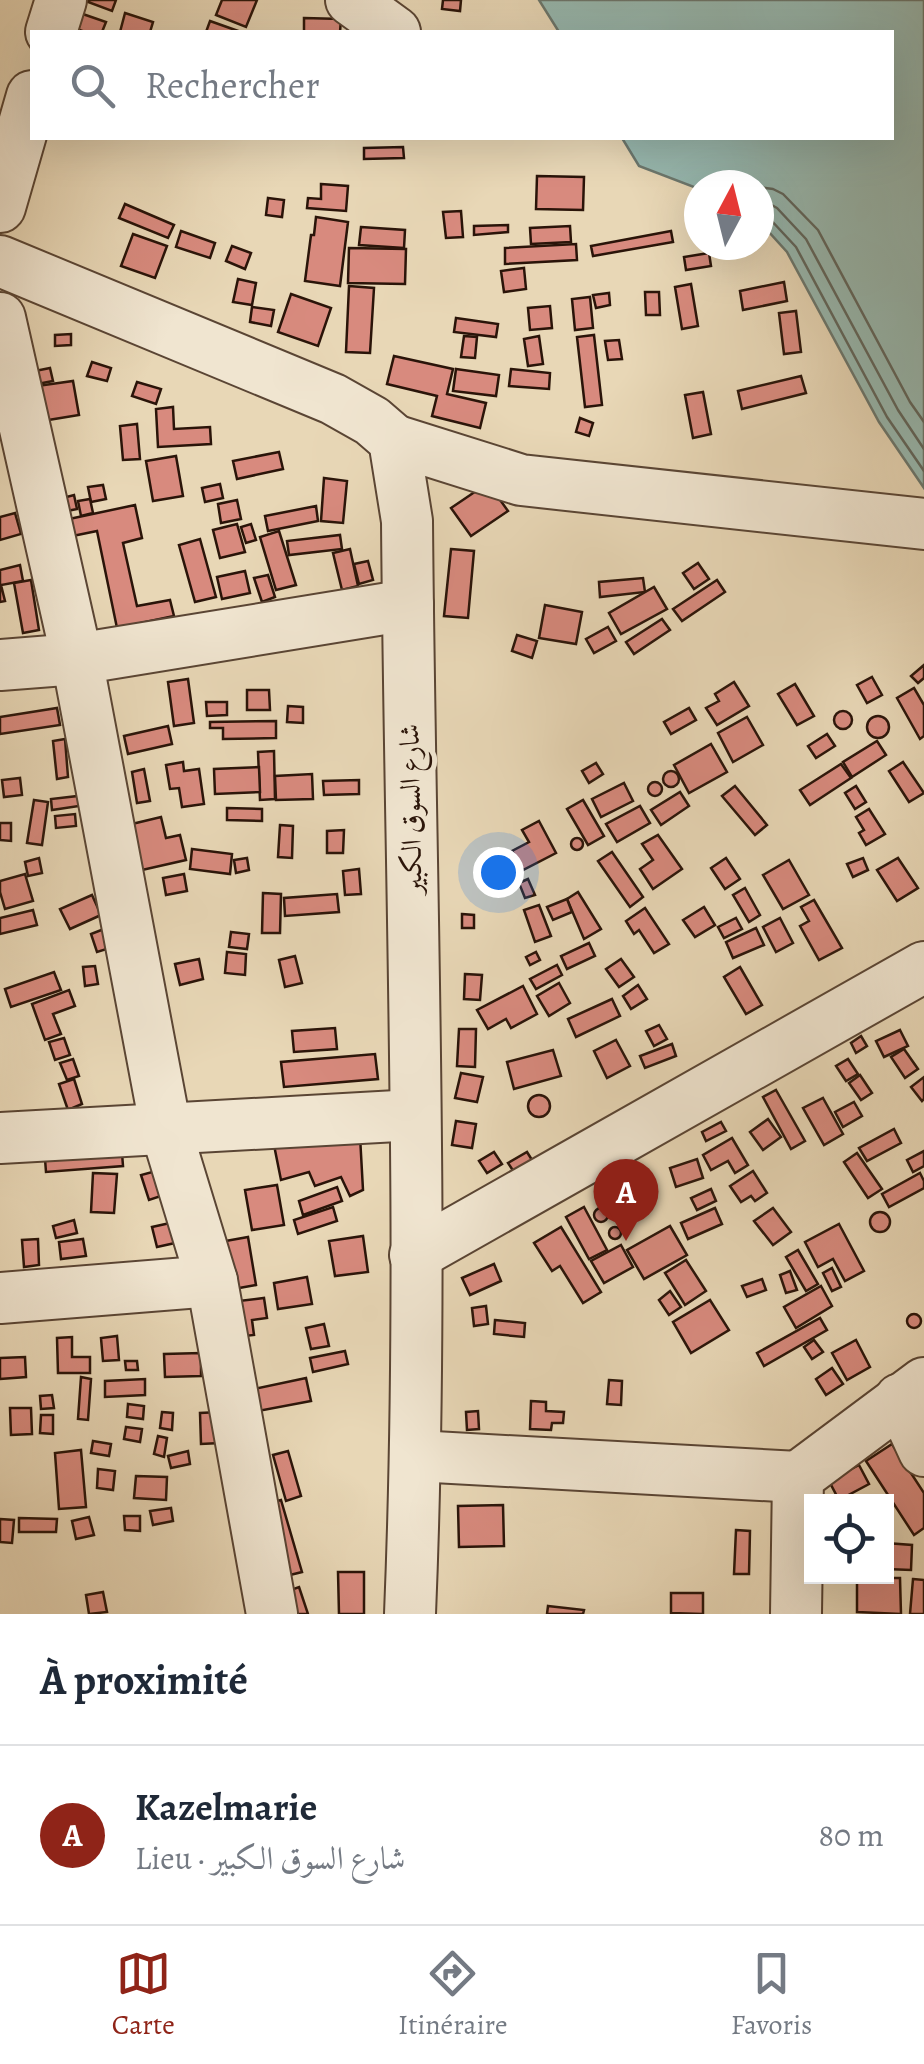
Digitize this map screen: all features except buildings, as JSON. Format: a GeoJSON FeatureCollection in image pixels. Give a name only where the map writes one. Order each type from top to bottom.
{"type":"FeatureCollection","features":[{"type":"Feature","properties":{"kind":"street"},"geometry":{"type":"LineString","coordinates":[[52,30],[61,0]]}},
{"type":"Feature","properties":{"kind":"street"},"geometry":{"type":"LineString","coordinates":[[351,0],[393,30]]}},
{"type":"Feature","properties":{"kind":"street"},"geometry":{"type":"LineString","coordinates":[[0,207],[30,103]]}},
{"type":"Feature","properties":{"kind":"street"},"geometry":{"type":"LineString","coordinates":[[0,261],[334,400],[372,420],[394,440],[520,480],[924,524]]}},
{"type":"Feature","properties":{"kind":"street"},"geometry":{"type":"LineString","coordinates":[[0,318],[77,658],[166,1130],[212,1281],[272,1614]]}},
{"type":"Feature","properties":{"kind":"street","name":"شارع السوق الكبير"},"geometry":{"type":"LineString","coordinates":[[394,440],[407,521],[416,1456],[410,1614]]}},
{"type":"Feature","properties":{"kind":"street"},"geometry":{"type":"LineString","coordinates":[[0,665],[77,658],[408,605]]}},
{"type":"Feature","properties":{"kind":"street"},"geometry":{"type":"LineString","coordinates":[[415,1255],[924,967]]}},
{"type":"Feature","properties":{"kind":"street"},"geometry":{"type":"LineString","coordinates":[[0,1138],[415,1115]]}},
{"type":"Feature","properties":{"kind":"street"},"geometry":{"type":"LineString","coordinates":[[0,1298],[212,1281]]}},
{"type":"Feature","properties":{"kind":"street"},"geometry":{"type":"LineString","coordinates":[[416,1456],[798,1477],[912,1391],[924,1451]]}},
{"type":"Feature","properties":{"kind":"street"},"geometry":{"type":"LineString","coordinates":[[796,1614],[798,1477]]}},
{"type":"Feature","properties":{"kind":"water"},"geometry":{"type":"Polygon","coordinates":[[[539,0],[924,0],[924,488],[879,422],[787,252],[774,238],[774,170],[684,170],[684,183],[639,166],[623,140],[894,140],[894,30],[558,30],[539,0]]]}},
{"type":"Feature","properties":{"kind":"place","name":"Kazelmarie"},"geometry":{"type":"Point","coordinates":[626,1241]}}]}
